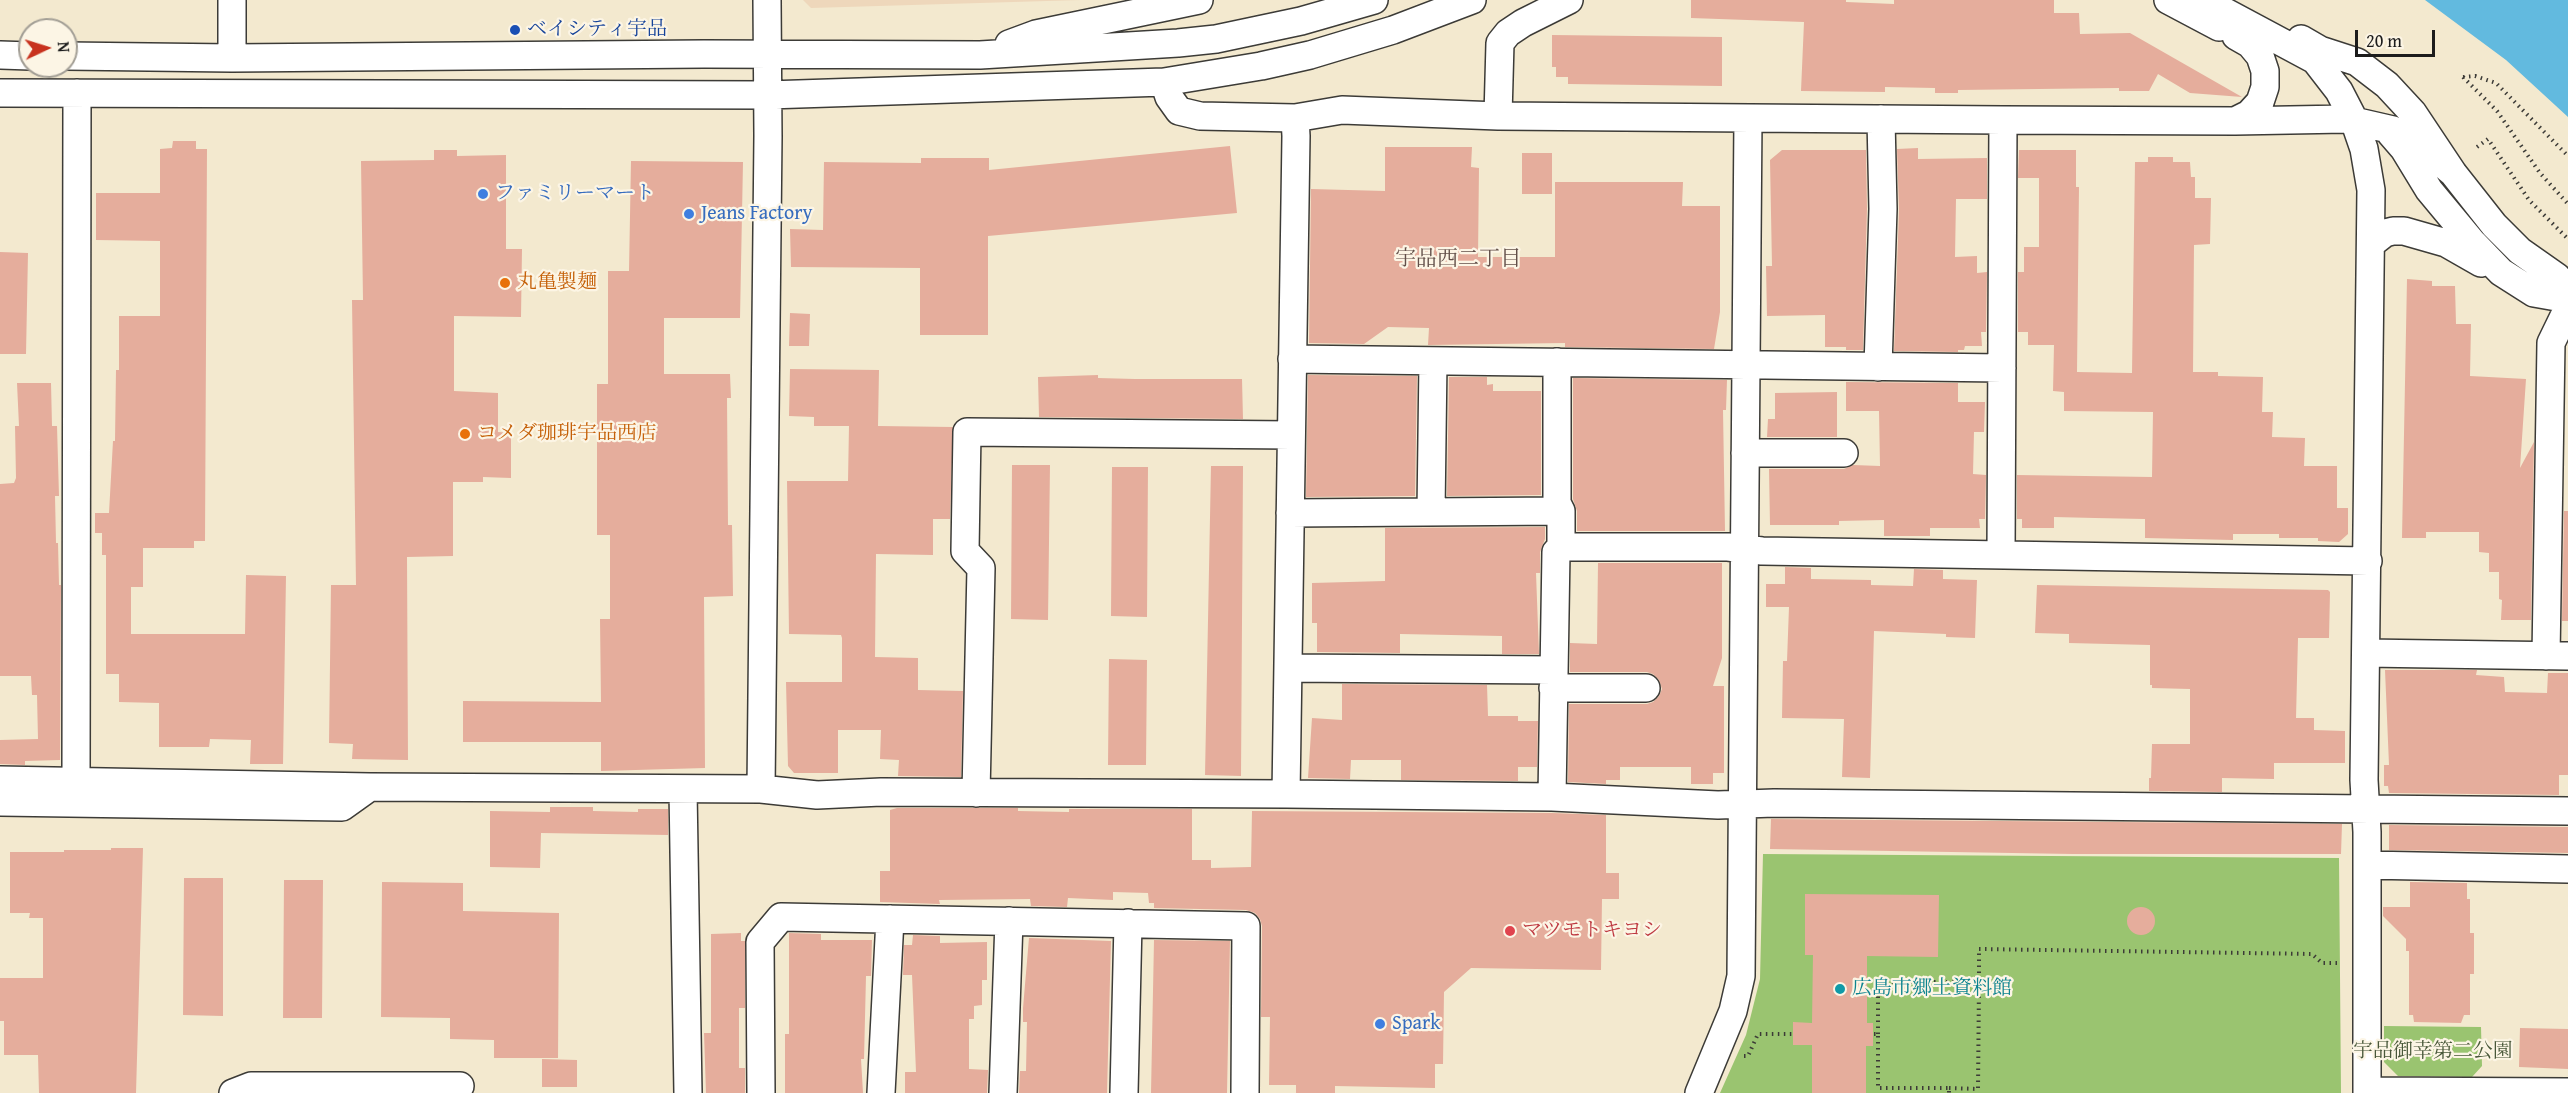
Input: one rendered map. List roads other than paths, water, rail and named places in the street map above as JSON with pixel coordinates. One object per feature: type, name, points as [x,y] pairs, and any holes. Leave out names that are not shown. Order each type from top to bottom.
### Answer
[{"type":"street","points":[[232,0],[232,58]]},
{"type":"street","points":[[761,789],[767,0]]},
{"type":"street","points":[[980,55],[1036,34],[1199,0]]},
{"type":"street","points":[[78,56],[232,58],[980,55],[1216,39],[1253,33],[1374,0]]},
{"type":"street","points":[[0,93],[768,95],[1164,82],[1261,66],[1359,41],[1472,0]]},
{"type":"street","points":[[1498,116],[1500,43],[1508,33],[1523,23],[1569,0]]},
{"type":"street","points":[[2168,0],[2306,76],[2339,91],[2366,110],[2385,128]]},
{"type":"street","points":[[2203,0],[2315,60],[2339,91],[2354,120],[2364,149],[2372,190]]},
{"type":"street","points":[[2232,0],[2320,50],[2357,62],[2387,85],[2413,113],[2453,172],[2494,225],[2520,252],[2557,277],[2568,291]]},
{"type":"street","points":[[2235,122],[2249,114],[2260,102],[2265,87],[2265,71],[2260,56],[2250,44],[2236,36]]},
{"type":"street","points":[[0,55],[18,56]]},
{"type":"street","points":[[1164,82],[1169,97],[1179,111],[1190,114],[1305,117],[1342,110],[1498,116],[2235,122],[2295,121],[2320,118],[2354,120],[2385,128],[2415,141],[2414,149],[2429,190],[2473,243],[2501,272],[2534,293]]},
{"type":"street","points":[[76,781],[77,93]]},
{"type":"street","points":[[1286,794],[1296,136],[1305,117]]},
{"type":"street","points":[[1699,1093],[1726,1030],[1739,985],[1743,805],[1748,118]]},
{"type":"street","points":[[1878,367],[1883,209],[1881,119]]},
{"type":"street","points":[[2001,555],[2003,120]]},
{"type":"street","points":[[2453,172],[2414,149],[2388,156],[2375,170],[2372,190],[2366,653],[2367,1092],[2568,1092]]},
{"type":"street","points":[[2371,243],[2393,231],[2432,238],[2460,250],[2503,280],[2534,293],[2568,299]]},
{"type":"street","points":[[2366,653],[2557,656],[2551,343],[2568,308]]},
{"type":"street","points":[[1292,359],[2002,368]]},
{"type":"street","points":[[1431,512],[1433,361]]},
{"type":"street","points":[[1552,797],[1556,552],[1561,547],[1561,511],[1557,503],[1557,362]]},
{"type":"street","points":[[976,793],[981,568],[965,551],[967,432],[1291,435]]},
{"type":"street","points":[[1745,453],[1844,453]]},
{"type":"street","points":[[1290,513],[1561,511]]},
{"type":"street","points":[[1561,547],[2368,561]]},
{"type":"street","points":[[1289,668],[1553,679],[1646,688]]},
{"type":"street","points":[[0,780],[369,787],[761,789],[817,795],[881,792],[1286,794],[1552,797],[1743,805],[2568,811]]},
{"type":"street","points":[[0,802],[342,807],[369,787]]},
{"type":"street","points":[[683,790],[688,1093]]},
{"type":"street","points":[[2367,866],[2568,869]]},
{"type":"street","points":[[761,1093],[760,942],[781,917],[1246,926],[1245,1093]]},
{"type":"street","points":[[881,1093],[890,919]]},
{"type":"street","points":[[1003,1093],[1009,921]]},
{"type":"street","points":[[1125,1093],[1128,923]]},
{"type":"street","points":[[233,1093],[251,1086],[460,1086]]},
{"type":"water","points":[[2425,0],[2568,0],[2568,117],[2506,60]]},
{"type":"place","name":"ベイシティ宇品","points":[[515,30]]},
{"type":"place","name":"ファミリーマート","points":[[483,194]]},
{"type":"place","name":"Jeans Factory","points":[[689,214]]},
{"type":"place","name":"丸亀製麺","points":[[505,283]]},
{"type":"place","name":"コメダ珈琲宇品西店","points":[[465,434]]},
{"type":"place","name":"マツモトキヨシ","points":[[1510,931]]},
{"type":"place","name":"広島市郷土資料館","points":[[1840,989]]},
{"type":"place","name":"Spark","points":[[1380,1024]]},
{"type":"district","name":"宇品西二丁目","points":[[1458,260]]},
{"type":"park label","name":"宇品御幸第二公園","points":[[2433,1052]]}]
